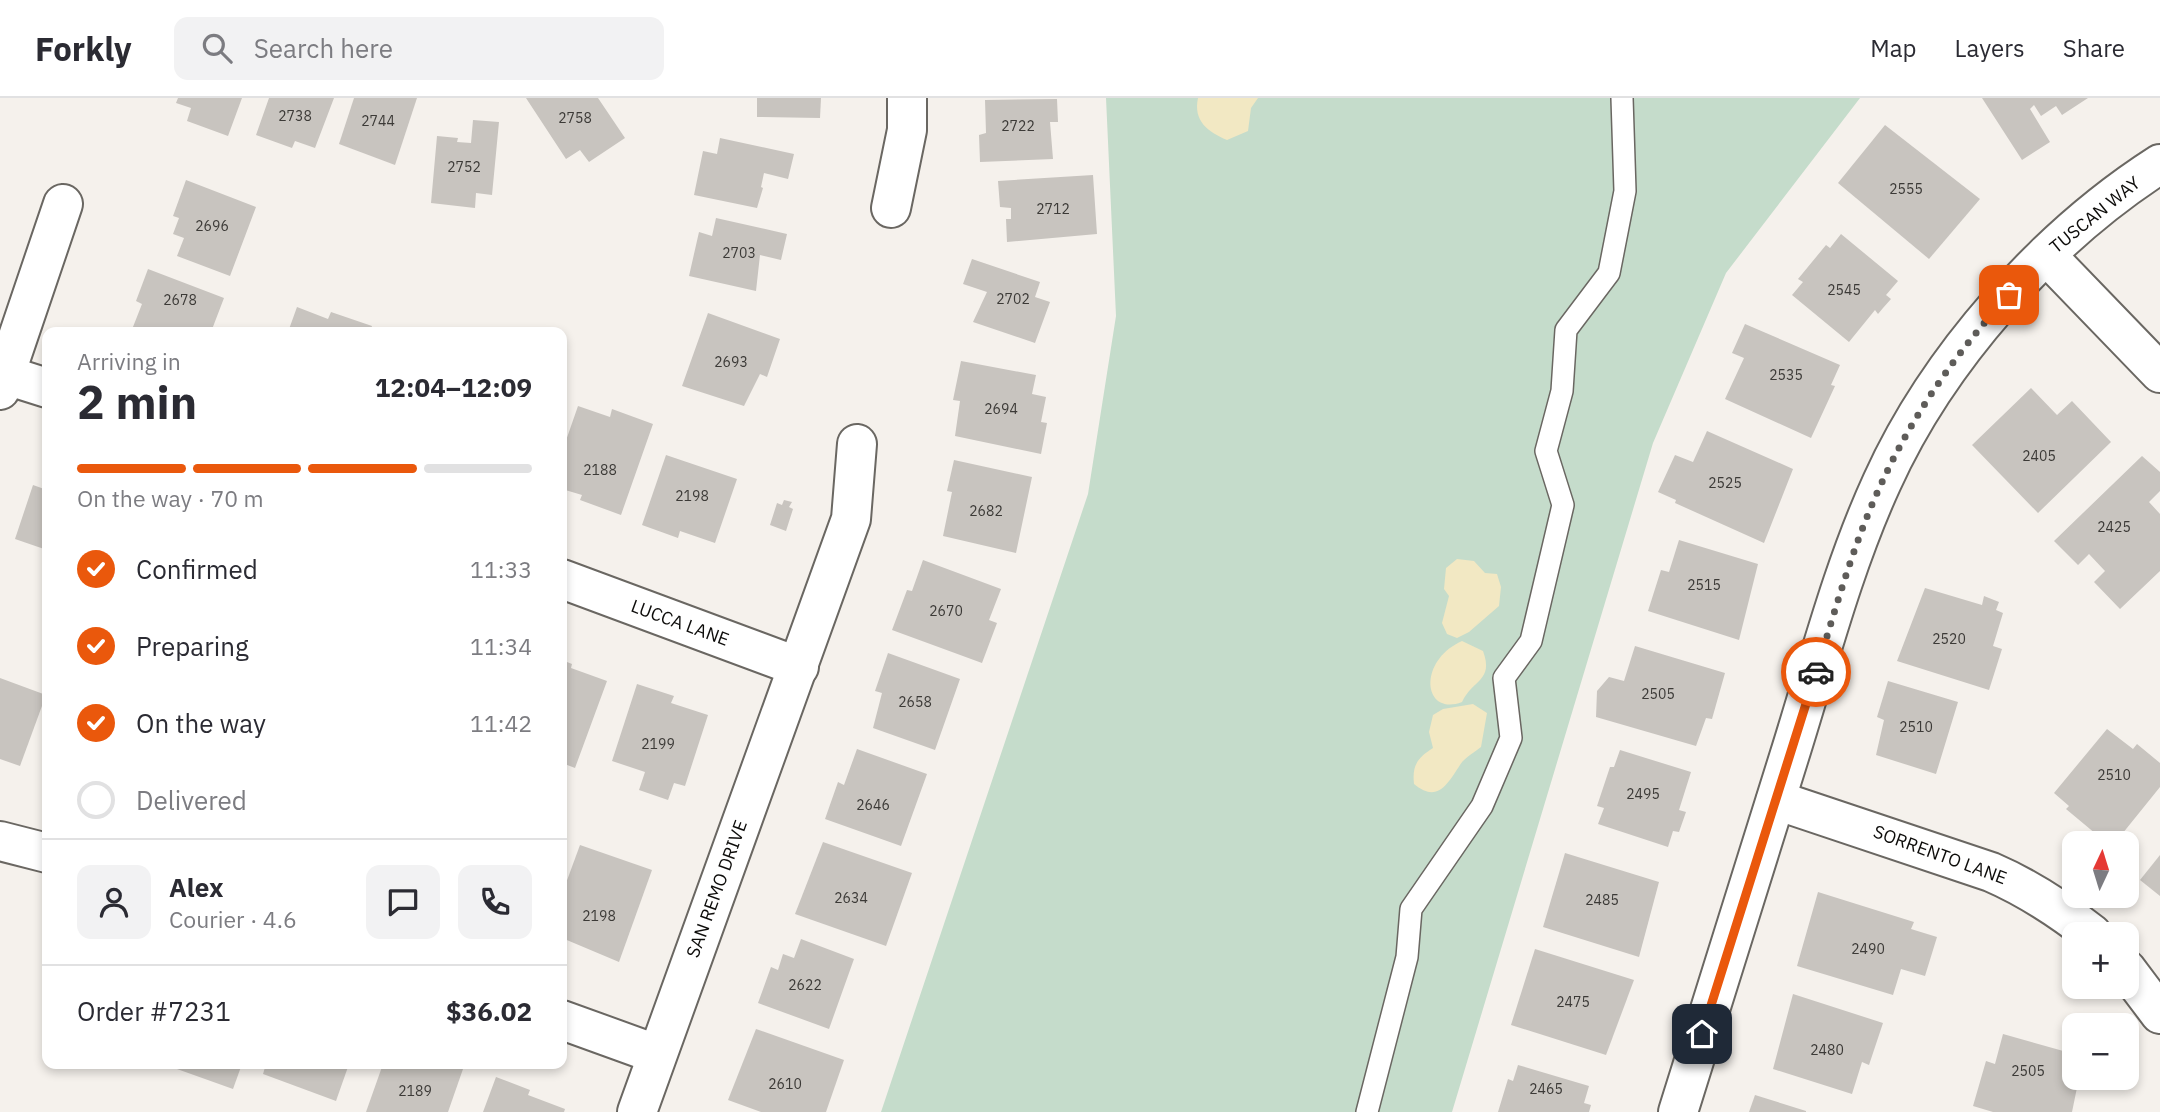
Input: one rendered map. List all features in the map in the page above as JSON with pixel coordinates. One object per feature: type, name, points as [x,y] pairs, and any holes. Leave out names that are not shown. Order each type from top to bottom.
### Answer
[{"type":"street","points":[[891,208],[907,130],[907,98]]},
{"type":"street","name":"TUSCAN WAY","points":[[1678,1112],[1844,583],[1882,482],[1941,381],[1990,315],[2046,255],[2084,220],[2160,164]]},
{"type":"street","points":[[42,387],[3,383],[63,204]]},
{"type":"street","points":[[2046,255],[2160,373]]},
{"type":"street","name":"SAN REMO DRIVE","points":[[637,1112],[851,519],[857,444]]},
{"type":"street","name":"LUCCA LANE","points":[[567,581],[799,667]]},
{"type":"street","name":"SORRENTO LANE","points":[[1776,800],[1991,872],[2023,886],[2076,922]]},
{"type":"street","points":[[0,841],[42,852]]},
{"type":"street","points":[[2139,986],[2160,1014]]},
{"type":"street","points":[[567,1022],[656,1054]]},
{"type":"lane","points":[[1367,1112],[1407,957],[1410,909],[1482,806],[1511,738],[1504,678],[1531,641],[1563,505],[1546,451],[1562,391],[1566,330],[1609,273],[1625,191],[1622,98]]},
{"type":"green space","points":[[1106,98],[1860,98],[1726,273],[1653,443],[1452,1112],[881,1112],[1088,494],[1116,316]]},
{"type":"sand","points":[[1198,98],[1258,98],[1251,108],[1248,131],[1227,140],[1204,125],[1198,113]]},
{"type":"sand","points":[[1457,559],[1474,561],[1485,573],[1497,574],[1501,587],[1499,606],[1469,632],[1457,638],[1447,634],[1442,623],[1449,596],[1444,589],[1446,568]]},
{"type":"sand","points":[[1462,641],[1483,651],[1486,668],[1481,679],[1462,702],[1449,705],[1439,702],[1433,695],[1430,685],[1432,673],[1447,650]]},
{"type":"sand","points":[[1473,704],[1487,713],[1481,747],[1464,760],[1442,789],[1436,792],[1422,790],[1414,784],[1414,772],[1419,759],[1433,748],[1429,732],[1433,715],[1443,709]]},
{"type":"building","points":[[178,98],[242,98],[228,136],[187,121],[191,108],[176,103]]},
{"type":"building","points":[[269,98],[334,98],[315,148],[295,141],[292,148],[256,135]]},
{"type":"building","points":[[354,98],[417,98],[395,165],[339,144]]},
{"type":"building","points":[[526,98],[598,98],[625,138],[589,162],[580,150],[566,159]]},
{"type":"building","points":[[757,98],[821,98],[820,118],[757,117]]},
{"type":"building","points":[[1982,98],[2088,98],[2062,115],[2056,106],[2041,116],[2034,105],[2030,109],[2050,142],[2022,160]]},
{"type":"building","points":[[1057,99],[1058,122],[1050,122],[1053,159],[980,162],[979,135],[986,133],[985,100]]},
{"type":"building","points":[[473,120],[499,122],[492,195],[476,193],[475,208],[431,203],[437,136],[458,138],[457,142],[471,143]]},
{"type":"building","points":[[1885,125],[1980,199],[1929,259],[1838,183]]},
{"type":"building","points":[[720,138],[794,154],[788,179],[764,173],[757,208],[694,195],[703,151],[717,154]]},
{"type":"building","points":[[1093,175],[1097,234],[1007,242],[1006,219],[1011,219],[1011,208],[1000,207],[998,181]]},
{"type":"building","points":[[186,180],[256,207],[230,276],[177,256],[184,238],[173,234],[179,218],[173,216]]},
{"type":"building","points":[[716,218],[787,234],[781,260],[760,255],[756,291],[689,276],[699,232],[712,236]]},
{"type":"building","points":[[1841,234],[1898,281],[1886,295],[1891,299],[1878,314],[1875,310],[1849,342],[1792,295],[1803,282],[1798,279],[1826,245],[1830,248]]},
{"type":"building","points":[[972,259],[1040,282],[1035,297],[1050,302],[1035,343],[973,322],[987,292],[963,284]]},
{"type":"building","points":[[148,269],[224,298],[213,327],[133,327],[142,304],[136,301]]},
{"type":"building","points":[[297,307],[328,319],[331,312],[372,326],[372,327],[290,327]]},
{"type":"building","points":[[708,313],[780,339],[767,377],[760,374],[744,406],[682,386]]},
{"type":"building","points":[[1745,324],[1840,365],[1831,385],[1835,386],[1811,438],[1725,399],[1744,358],[1732,353]]},
{"type":"building","points":[[961,361],[1036,375],[1032,394],[1046,397],[1041,422],[1047,423],[1041,454],[955,436],[960,401],[953,400]]},
{"type":"building","points":[[2031,388],[2057,415],[2072,401],[2111,442],[2038,513],[1972,445]]},
{"type":"building","points":[[578,406],[610,417],[612,409],[653,424],[621,515],[580,500],[582,495],[567,490],[567,438]]},
{"type":"building","points":[[1707,431],[1793,469],[1764,543],[1675,503],[1676,500],[1658,492],[1675,455],[1693,462]]},
{"type":"building","points":[[666,455],[737,479],[715,543],[680,531],[678,538],[642,525]]},
{"type":"building","points":[[2142,456],[2160,472],[2160,491],[2149,502],[2160,514],[2160,571],[2120,609],[2094,582],[2105,571],[2089,554],[2078,565],[2054,541]]},
{"type":"building","points":[[954,460],[1032,477],[1016,553],[943,536],[952,492],[947,491]]},
{"type":"building","points":[[33,485],[42,488],[42,548],[15,539]]},
{"type":"building","points":[[784,500],[792,502],[789,507],[793,509],[786,531],[770,525],[777,503],[782,505]]},
{"type":"building","points":[[1679,540],[1758,564],[1739,640],[1648,611],[1661,570],[1669,572]]},
{"type":"building","points":[[923,560],[1001,589],[989,620],[997,623],[982,663],[892,630],[907,590],[912,591]]},
{"type":"building","points":[[1925,588],[1982,605],[1984,596],[1999,602],[1996,610],[2003,613],[1993,646],[2002,649],[1989,690],[1897,661]]},
{"type":"building","points":[[1635,646],[1725,673],[1712,719],[1706,718],[1696,746],[1596,717],[1597,691],[1609,677],[1624,681]]},
{"type":"building","points":[[888,653],[960,679],[935,750],[873,728],[882,693],[875,691]]},
{"type":"building","points":[[567,662],[572,664],[571,668],[607,681],[575,768],[567,765]]},
{"type":"building","points":[[0,678],[42,694],[42,706],[20,766],[0,759]]},
{"type":"building","points":[[1888,681],[1958,702],[1936,774],[1876,755],[1884,720],[1877,717]]},
{"type":"building","points":[[637,684],[674,696],[671,703],[708,715],[685,786],[674,783],[668,800],[639,790],[645,772],[612,761]]},
{"type":"building","points":[[2107,729],[2133,749],[2137,744],[2160,763],[2160,787],[2124,831],[2092,831],[2066,809],[2069,806],[2054,793]]},
{"type":"building","points":[[857,749],[927,774],[901,846],[825,819],[838,782],[844,785]]},
{"type":"building","points":[[1620,750],[1691,772],[1679,810],[1686,812],[1679,832],[1673,831],[1668,847],[1598,824],[1604,808],[1597,806],[1610,767],[1614,767]]},
{"type":"building","points":[[823,842],[912,873],[886,946],[795,914]]},
{"type":"building","points":[[580,845],[652,870],[619,962],[567,940],[567,880]]},
{"type":"building","points":[[1565,853],[1659,882],[1639,957],[1543,927]]},
{"type":"building","points":[[2160,855],[2160,896],[2140,880]]},
{"type":"building","points":[[1818,892],[1914,922],[1911,929],[1937,937],[1925,976],[1901,969],[1893,995],[1797,966]]},
{"type":"building","points":[[801,939],[854,959],[829,1029],[758,1003],[771,967],[778,970],[783,954],[794,958]]},
{"type":"building","points":[[1535,949],[1634,980],[1606,1055],[1511,1025]]},
{"type":"building","points":[[1793,994],[1883,1023],[1869,1065],[1862,1062],[1852,1094],[1773,1069]]},
{"type":"building","points":[[756,1029],[844,1060],[826,1112],[761,1112],[728,1100]]},
{"type":"building","points":[[2003,1034],[2062,1051],[2062,1090],[2077,1090],[2072,1112],[1993,1112],[1973,1106],[1986,1061],[1995,1064]]},
{"type":"building","points":[[1518,1065],[1589,1086],[1584,1103],[1591,1105],[1589,1112],[1498,1112],[1508,1079],[1513,1081]]},
{"type":"building","points":[[177,1069],[240,1069],[233,1089]]},
{"type":"building","points":[[264,1069],[347,1069],[336,1101],[263,1074]]},
{"type":"building","points":[[381,1069],[463,1069],[448,1112],[366,1112]]},
{"type":"building","points":[[496,1077],[530,1090],[528,1095],[565,1109],[564,1112],[483,1112]]},
{"type":"building","points":[[1755,1095],[1806,1111],[1806,1112],[1749,1112]]},
{"type":"way so far","points":[[1816,672],[1850,564],[1890,465],[1941,381],[1990,315],[2009,295]]},
{"type":"route","points":[[1702,1034],[1816,672]]}]
